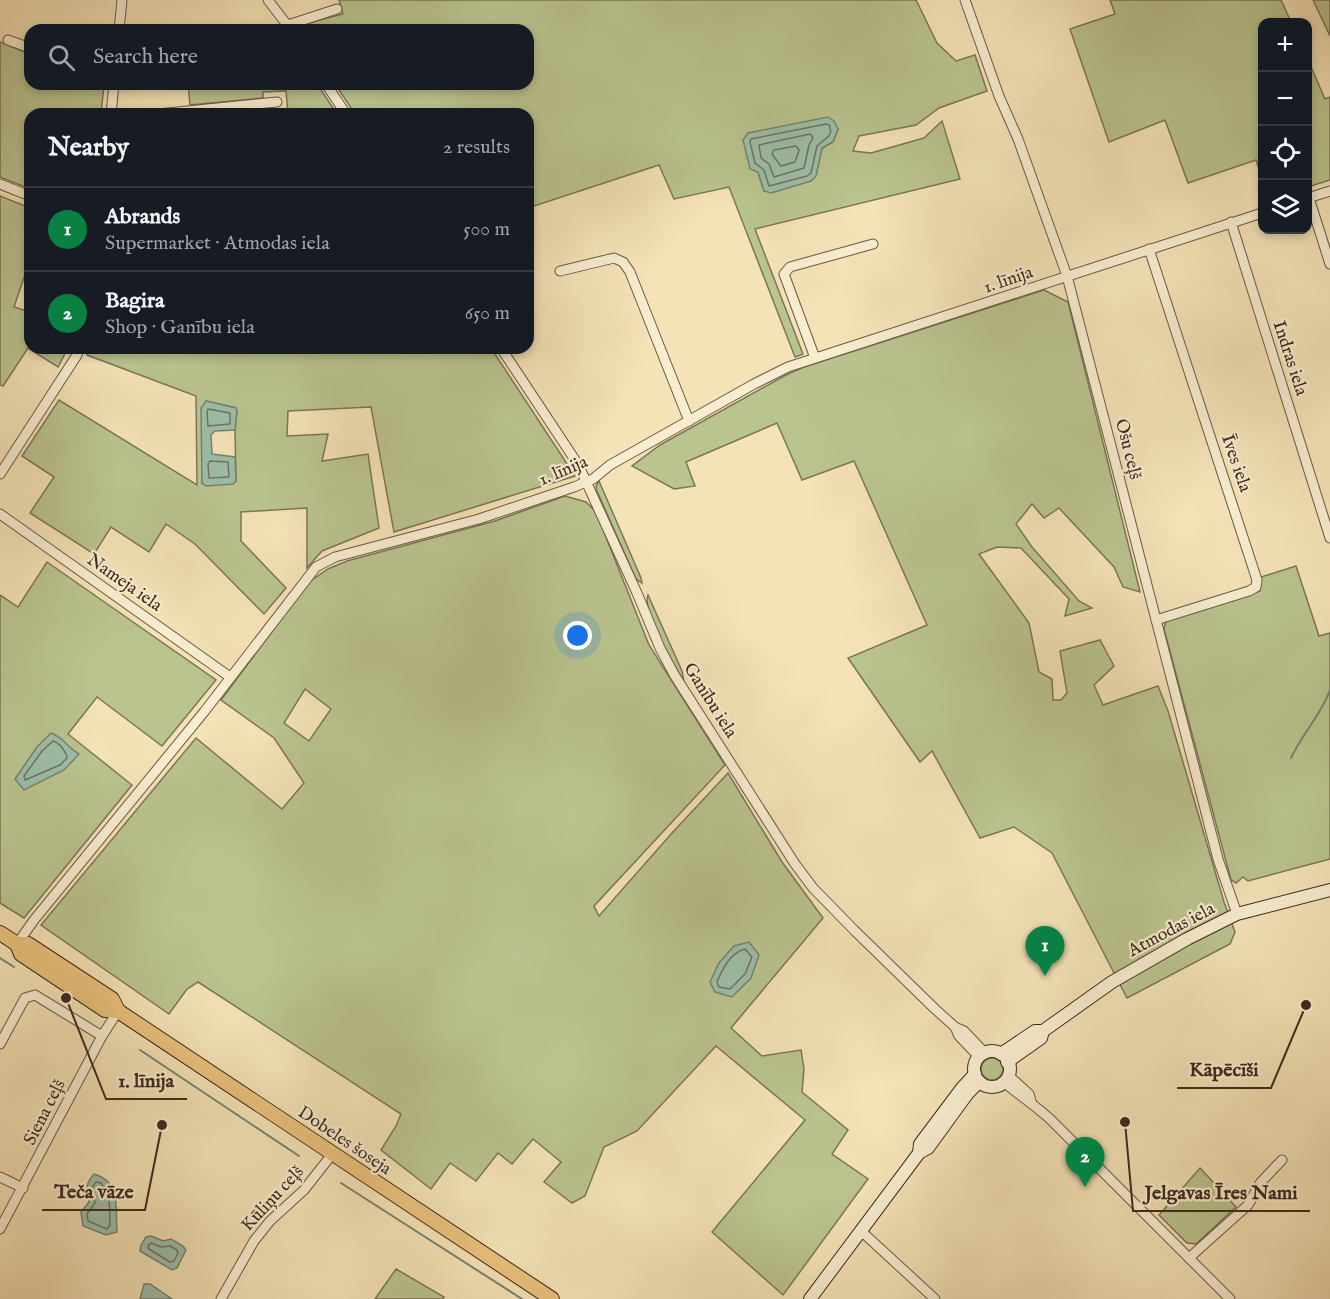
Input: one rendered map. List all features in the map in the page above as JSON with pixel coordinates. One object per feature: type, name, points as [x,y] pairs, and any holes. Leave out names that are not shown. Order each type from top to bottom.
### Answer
[{"type":"main road","name":"Atmodas iela","points":[[1004,1058],[1035,1031],[1043,1031],[1112,982],[1187,939],[1237,914],[1330,890]]},
{"type":"main road","name":"Dobeles šoseja","points":[[0,933],[17,944],[28,944],[103,993],[112,999],[118,1011],[552,1299]]},
{"type":"main road","points":[[993,1052],[1004,1058],[1006,1078],[989,1087],[977,1078],[974,1065],[982,1055],[993,1052]]},
{"type":"main road","points":[[810,1299],[919,1153],[920,1144],[962,1088],[977,1078]]},
{"type":"street","points":[[120,24],[122,0]]},
{"type":"street","points":[[268,0],[287,24]]},
{"type":"street","name":"Ošu ceļš","points":[[965,0],[1067,276],[1218,860],[1237,914]]},
{"type":"street","points":[[294,24],[299,20],[337,9]]},
{"type":"street","points":[[8,40],[24,46]]},
{"type":"street","points":[[112,108],[113,90]]},
{"type":"street","points":[[330,90],[342,108]]},
{"type":"street","points":[[218,108],[277,102]]},
{"type":"street","points":[[0,184],[24,194]]},
{"type":"street","points":[[1312,197],[1330,191]]},
{"type":"street","points":[[1312,210],[1330,264]]},
{"type":"street","name":"1. līnija","points":[[17,944],[33,920],[316,567],[335,557],[479,519],[574,487],[754,384],[788,367],[1258,214]]},
{"type":"street","name":"Indras iela","points":[[1231,222],[1330,537]]},
{"type":"street","points":[[815,358],[784,274],[790,267],[873,244]]},
{"type":"street","name":"Īves iela","points":[[1149,249],[1257,580],[1256,587],[1249,591],[1156,620]]},
{"type":"street","points":[[560,271],[614,258],[623,262],[630,272],[689,421]]},
{"type":"street","points":[[0,474],[77,354]]},
{"type":"street","name":"Ganību iela","points":[[505,354],[587,481],[660,648],[675,676],[795,864],[813,888],[854,930],[955,1027],[964,1031],[982,1055]]},
{"type":"street","name":"Nameja iela","points":[[0,514],[230,677]]},
{"type":"street","points":[[0,1044],[25,998],[35,995],[102,1036]]},
{"type":"street","name":"Siena ceļš","points":[[0,1229],[102,1036],[118,1011]]},
{"type":"street","points":[[1006,1078],[1230,1299]]},
{"type":"street","name":"Kūliņu ceļš","points":[[221,1299],[254,1241],[270,1221],[304,1190],[333,1153]]},
{"type":"street","points":[[1189,1258],[1248,1205],[1261,1182],[1282,1160]]},
{"type":"street","points":[[0,1176],[23,1188]]},
{"type":"street","points":[[860,1230],[935,1299]]},
{"type":"shaded area","points":[[339,0],[916,0],[937,43],[956,61],[975,55],[987,91],[939,108],[916,125],[859,136],[853,151],[871,153],[924,138],[942,121],[960,179],[755,229],[803,354],[795,357],[729,187],[674,199],[659,165],[534,206],[534,108],[351,108],[339,90],[534,90],[534,24],[305,24],[343,14]],"holes":[[[838,129],[833,142],[822,148],[816,175],[764,191],[758,172]]]},
{"type":"shaded area","points":[[1110,0],[1281,0],[1289,18],[1258,18],[1258,166],[1256,160],[1188,183],[1165,120],[1109,142],[1070,29],[1115,14]]},
{"type":"shaded area","points":[[1313,0],[1330,0],[1330,36]]},
{"type":"shaded area","points":[[0,42],[24,52],[24,90],[103,90],[102,108],[24,108],[24,187],[0,177]]},
{"type":"shaded area","points":[[1312,69],[1325,99],[1330,97],[1330,180],[1312,186]]},
{"type":"shaded area","points":[[189,90],[321,90],[333,108],[287,108],[286,91],[263,92],[263,98],[190,105]]},
{"type":"shaded area","points":[[0,196],[24,206],[24,278],[14,307],[24,310],[24,354],[3,386],[0,385]]},
{"type":"shaded area","points":[[1044,290],[1068,302],[1140,592],[1123,587],[1114,567],[1059,508],[1044,518],[1032,504],[1016,524],[1032,547],[1079,601],[1092,608],[1065,616],[1069,599],[1021,548],[997,547],[979,554],[1029,623],[1039,672],[1052,679],[1053,700],[1061,700],[1067,693],[1060,651],[1100,640],[1114,666],[1094,685],[1103,705],[1158,686],[1168,711],[1224,902],[1235,932],[1230,944],[1127,998],[1052,853],[1014,827],[980,838],[932,751],[920,762],[848,658],[927,625],[854,461],[802,480],[777,423],[686,462],[695,486],[674,489],[632,466],[660,445],[804,367]]},
{"type":"shaded area","points":[[37,354],[65,354],[58,367]]},
{"type":"shaded area","points":[[495,354],[575,476],[394,532],[371,407],[288,411],[287,436],[328,434],[322,461],[368,454],[379,528],[322,551],[307,568],[307,508],[241,512],[241,541],[286,588],[264,614],[195,544],[166,524],[149,552],[111,527],[94,554],[30,513],[54,477],[22,456],[59,400],[197,485],[196,396],[87,355]],"holes":[[[206,401],[236,408],[236,481],[202,483]]]},
{"type":"shaded area","points":[[599,481],[642,583],[636,579],[597,491],[596,486]]},
{"type":"shaded area","points":[[565,496],[586,502],[596,512],[649,645],[725,765],[594,906],[599,916],[728,773],[782,862],[823,918],[731,1028],[762,1056],[801,1050],[804,1069],[802,1092],[848,1130],[832,1154],[868,1179],[783,1295],[712,1232],[805,1120],[716,1046],[637,1131],[604,1147],[585,1196],[572,1203],[544,1182],[561,1162],[533,1139],[512,1164],[498,1153],[476,1181],[450,1163],[431,1189],[381,1150],[401,1114],[198,982],[187,989],[169,1014],[41,925],[196,738],[282,809],[304,783],[274,738],[221,700],[309,582],[328,569],[347,561],[495,521]],"holes":[[[305,689],[331,709],[309,741],[284,723]]]},
{"type":"shaded area","points":[[47,562],[216,680],[162,746],[97,697],[68,734],[132,785],[24,918],[0,903],[0,595],[18,607]]},
{"type":"shaded area","points":[[1296,566],[1319,636],[1330,633],[1330,859],[1248,881],[1243,877],[1236,883],[1231,880],[1164,629],[1166,620],[1260,591],[1261,577]]},
{"type":"shaded area","points":[[648,595],[682,671],[684,682],[654,626],[647,603]]},
{"type":"shaded area","points":[[992,1058],[1000,1061],[1003,1069],[1000,1077],[992,1080],[984,1077],[981,1069],[984,1061]]},
{"type":"shaded area","points":[[1200,1168],[1236,1207],[1196,1244],[1187,1243],[1159,1215]]},
{"type":"shaded area","points":[[396,1269],[444,1297],[443,1299],[375,1299]]},
{"type":"water","points":[[828,117],[834,121],[838,129],[833,142],[822,148],[816,176],[811,181],[771,193],[764,191],[758,172],[750,169],[743,140],[748,133]]},
{"type":"water","points":[[206,401],[236,408],[237,411],[235,430],[215,431],[211,435],[212,454],[235,457],[236,481],[233,484],[206,486],[202,483],[201,408]]},
{"type":"water","points":[[51,733],[79,754],[64,770],[24,790],[15,779],[37,747]]},
{"type":"water","points":[[749,942],[759,955],[751,978],[732,997],[715,992],[710,982],[719,963],[734,946]]},
{"type":"water","points":[[94,1174],[109,1183],[113,1190],[117,1232],[106,1235],[83,1226],[81,1212],[89,1202],[87,1187]]},
{"type":"water","points":[[151,1236],[163,1241],[171,1239],[183,1246],[186,1250],[177,1268],[172,1270],[140,1251],[146,1237]]},
{"type":"water","points":[[144,1284],[150,1284],[172,1299],[140,1299]]},
{"type":"waterway","points":[[1291,758],[1322,708],[1330,690]]},
{"type":"waterway","points":[[0,958],[14,967]]},
{"type":"waterway","points":[[140,1050],[299,1156]]},
{"type":"waterway","points":[[341,1183],[522,1299]]},
{"type":"place","name":"Abrands","points":[[1045,976]]},
{"type":"place","name":"1. līnija","points":[[66,998]]},
{"type":"place","name":"Kāpēcīši","points":[[1306,1005]]},
{"type":"place","name":"Jelgavas Īres Nami","points":[[1125,1122]]},
{"type":"place","name":"Teča vāze","points":[[162,1125]]},
{"type":"place","name":"Bagira","points":[[1085,1187]]}]
